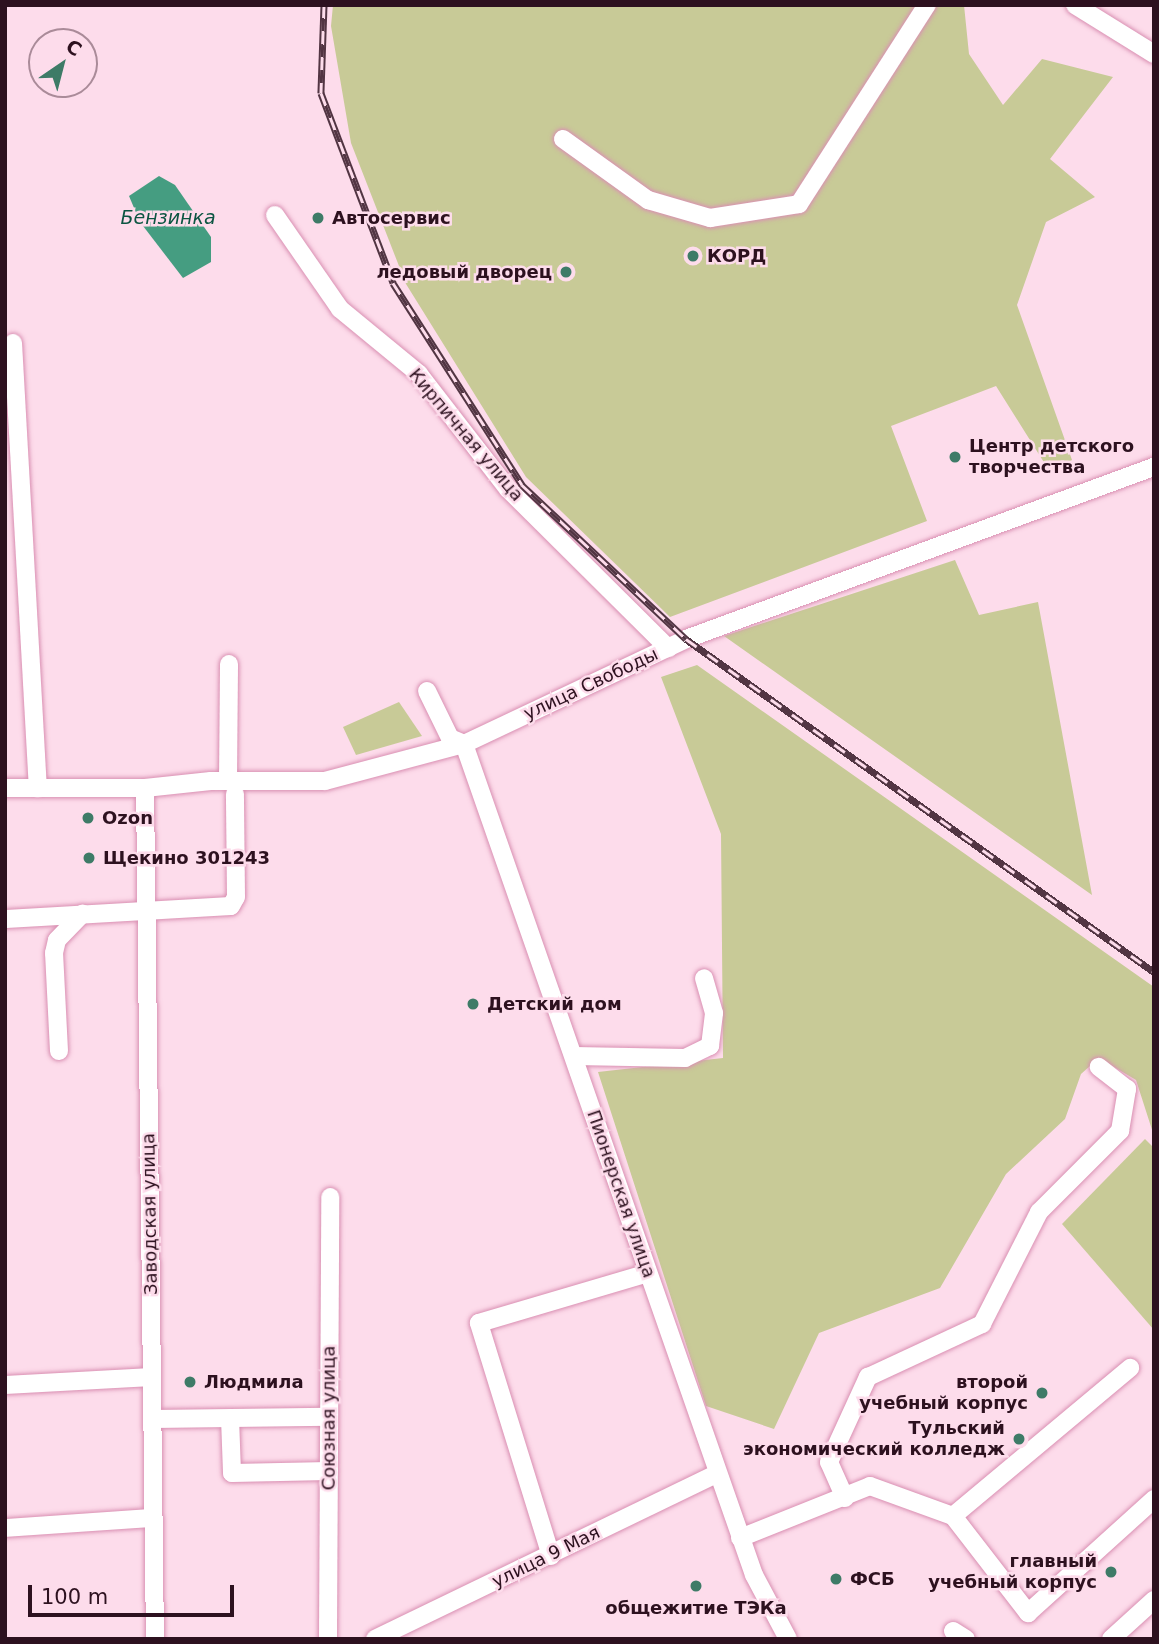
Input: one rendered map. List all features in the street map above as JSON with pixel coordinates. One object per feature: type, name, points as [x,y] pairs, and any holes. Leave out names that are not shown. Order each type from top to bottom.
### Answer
[{"type":"street","points":[[563,139],[648,200],[710,218],[799,204],[927,5]]},
{"type":"street","points":[[1075,5],[1154,54]]},
{"type":"street","name":"Кирпичная улица","points":[[275,215],[340,309],[419,374],[508,489],[668,648]]},
{"type":"street","points":[[13,343],[38,788]]},
{"type":"street","name":"улица Свободы","points":[[5,788],[231,787],[325,780],[464,744],[668,648],[1154,467]]},
{"type":"street","points":[[6,919],[235,903],[229,664]]},
{"type":"street","points":[[427,691],[450,738],[464,744]]},
{"type":"street","name":"Пионерская улица","points":[[464,744],[740,1538],[754,1575],[788,1639]]},
{"type":"street","name":"Заводская улица","points":[[145,788],[155,1639]]},
{"type":"street","points":[[60,1051],[54,953],[57,940],[83,913]]},
{"type":"street","points":[[574,1056],[685,1058],[710,1046],[714,1013],[704,978]]},
{"type":"street","points":[[845,1498],[830,1462],[868,1377],[982,1324],[1040,1212],[1120,1131],[1128,1089],[1099,1067]]},
{"type":"street","name":"Союзная улица","points":[[328,1639],[330,1198]]},
{"type":"street","points":[[551,1556],[480,1322],[648,1273]]},
{"type":"street","points":[[953,1516],[1130,1368]]},
{"type":"street","points":[[5,1385],[152,1377]]},
{"type":"street","points":[[153,1419],[329,1417]]},
{"type":"street","points":[[230,1418],[232,1473],[329,1471]]},
{"type":"street","name":"улица 9 Мая","points":[[375,1639],[717,1474]]},
{"type":"street","points":[[740,1538],[870,1486],[953,1516],[1028,1613],[1154,1499]]},
{"type":"street","points":[[5,1528],[153,1518]]},
{"type":"street","points":[[1111,1639],[1154,1600]]},
{"type":"shaded area","name":"КОРД","points":[[333,5],[964,5],[969,54],[1003,105],[1042,59],[1113,77],[1050,159],[1095,197],[1046,222],[1017,305],[1072,460],[1050,472],[996,386],[891,426],[927,521],[670,617],[526,477],[406,284],[351,143],[331,26]]},
{"type":"shaded area","points":[[955,560],[979,615],[1038,602],[1092,895],[724,636]]},
{"type":"shaded area","points":[[697,665],[1154,987],[1154,1136],[1136,1080],[1099,1058],[1081,1074],[1065,1119],[1006,1174],[940,1288],[819,1333],[774,1429],[706,1406],[598,1072],[723,1058],[721,834],[661,677]]},
{"type":"shaded area","points":[[399,702],[422,736],[356,755],[343,727]]},
{"type":"shaded area","points":[[1145,1139],[1154,1148],[1154,1330],[1062,1224]]},
{"type":"water","name":"Бензинка","points":[[159,176],[175,185],[211,237],[211,262],[183,278],[140,222],[129,196]]},
{"type":"railway","points":[[324,5],[321,93],[393,283],[522,485],[686,639],[1154,972]]},
{"type":"place","name":"Автосервис","points":[[318,218]]},
{"type":"place","name":"КОРД","points":[[693,256]]},
{"type":"place","name":"ледовый дворец","points":[[566,272]]},
{"type":"place","name":"Центр детского творчества","points":[[955,457]]},
{"type":"place","name":"Ozon","points":[[88,818]]},
{"type":"place","name":"Щекино 301243","points":[[89,858]]},
{"type":"place","name":"Детский дом","points":[[473,1004]]},
{"type":"place","name":"Людмила","points":[[190,1382]]},
{"type":"place","name":"второй учебный корпус","points":[[1042,1393]]},
{"type":"place","name":"Тульский экономический колледж","points":[[1019,1439]]},
{"type":"place","name":"главный учебный корпус","points":[[1111,1572]]},
{"type":"place","name":"ФСБ","points":[[836,1579]]},
{"type":"place","name":"общежитие ТЭКа","points":[[696,1586]]}]
